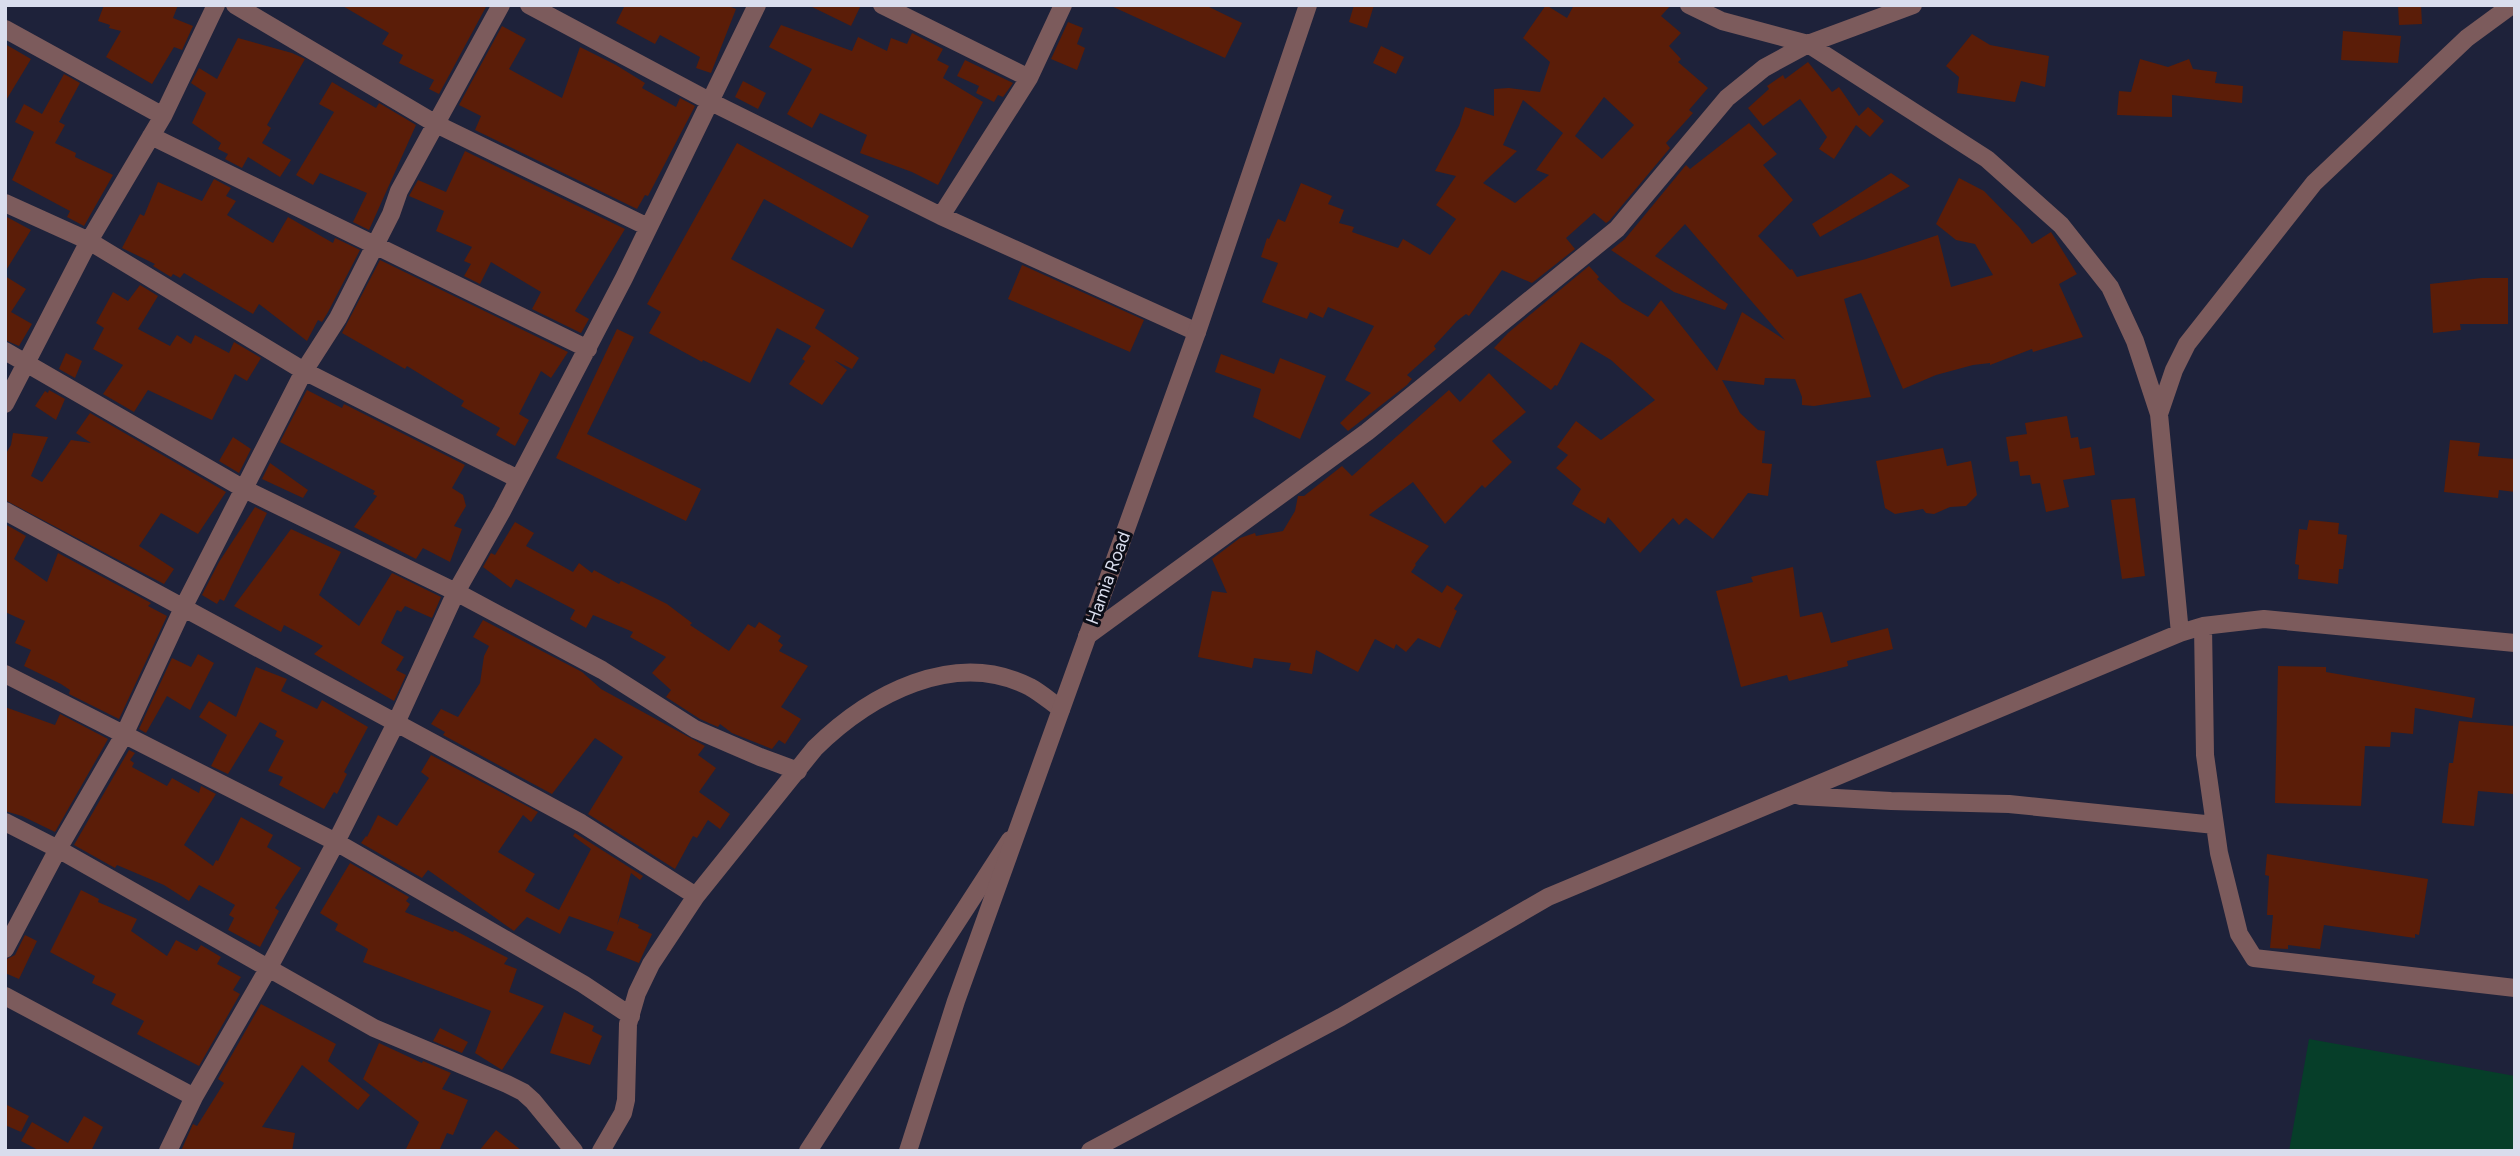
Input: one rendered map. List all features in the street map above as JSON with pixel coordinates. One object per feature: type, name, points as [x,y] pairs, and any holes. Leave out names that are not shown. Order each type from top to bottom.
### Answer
[{"type":"street","points":[[5,404],[89,241],[163,116],[215,5]]},
{"type":"street","points":[[235,5],[436,124],[648,227]]},
{"type":"street","points":[[5,949],[58,849],[124,735],[183,608],[304,371],[338,318],[391,214],[399,191],[501,5]]},
{"type":"street","points":[[529,5],[711,102],[941,216],[1197,332]]},
{"type":"street","points":[[168,1151],[194,1097],[268,969],[336,842],[396,723],[456,592],[588,349],[757,5]]},
{"type":"street","points":[[882,5],[1029,78]]},
{"type":"street","points":[[941,216],[1029,78],[1063,5]]},
{"type":"street","name":"Hamia Road","points":[[908,1151],[956,1001],[1197,332],[1308,5]]},
{"type":"street","points":[[1689,5],[1722,22],[1808,44],[1987,159],[2060,225],[2110,287],[2135,341],[2159,414],[2180,633]]},
{"type":"street","points":[[1087,636],[1367,432],[1617,229],[1727,99],[1763,68],[1808,44],[1913,5]]},
{"type":"street","points":[[2159,414],[2174,370],[2187,344],[2314,183],[2467,38],[2512,5]]},
{"type":"street","points":[[5,29],[163,116]]},
{"type":"street","points":[[151,136],[588,349]]},
{"type":"street","points":[[5,204],[89,241],[304,371],[517,479]]},
{"type":"street","points":[[5,351],[244,489],[456,592],[602,670],[695,729],[798,771]]},
{"type":"street","points":[[5,511],[605,837],[696,896]]},
{"type":"street","points":[[1090,1151],[1341,1017],[1548,897],[1796,796],[2180,633],[2203,626],[2264,619],[2515,643]]},
{"type":"street","points":[[2203,626],[2205,755],[2219,853],[2239,934],[2254,958],[2515,988]]},
{"type":"street","points":[[601,1151],[623,1113],[631,1016],[637,993],[651,964],[696,896],[815,748],[837,726],[866,705],[907,684],[963,672],[1008,679],[1030,688],[1061,709]]},
{"type":"street","points":[[5,674],[336,842],[583,984],[631,1016]]},
{"type":"street","points":[[1796,796],[2009,804],[2215,825]]},
{"type":"street","points":[[5,822],[58,849],[383,1033],[515,1088],[533,1101],[574,1151]]},
{"type":"street","points":[[808,1151],[1018,828]]},
{"type":"street","points":[[5,996],[194,1097]]},
{"type":"green space","points":[[2309,1039],[2515,1076],[2515,1151],[2289,1151]]},
{"type":"building","points":[[104,5],[178,5],[173,18],[193,26],[182,50],[174,47],[152,84],[106,57],[121,31],[98,21]]},
{"type":"building","points":[[341,5],[487,5],[439,94],[429,89],[434,80],[399,63],[403,55],[382,44],[389,33]]},
{"type":"building","points":[[625,5],[726,5],[736,9],[711,73],[696,68],[700,57],[660,35],[655,44],[616,23]]},
{"type":"building","points":[[808,5],[861,5],[851,26]]},
{"type":"building","points":[[1109,5],[1205,5],[1242,23],[1225,58]]},
{"type":"building","points":[[1354,5],[1374,5],[1367,28],[1349,22]]},
{"type":"building","points":[[1546,5],[1567,18],[1574,5],[1671,5],[1661,16],[1681,33],[1669,46],[1681,59],[1678,62],[1708,88],[1689,110],[1693,113],[1666,143],[1670,148],[1609,221],[1606,223],[1594,213],[1566,238],[1575,249],[1532,283],[1502,270],[1469,316],[1466,314],[1457,321],[1434,346],[1436,349],[1407,375],[1412,379],[1407,385],[1348,431],[1340,423],[1371,393],[1345,380],[1374,326],[1328,307],[1323,318],[1310,312],[1307,319],[1262,302],[1278,263],[1261,257],[1267,238],[1269,239],[1278,219],[1285,222],[1301,183],[1332,196],[1328,204],[1344,210],[1339,223],[1354,227],[1352,232],[1398,248],[1403,239],[1430,255],[1456,219],[1436,205],[1456,176],[1435,171],[1459,126],[1465,107],[1494,116],[1494,89],[1540,92],[1550,62],[1523,38]],"holes":[[[1604,97],[1634,125],[1602,159],[1575,136]],[[1523,100],[1563,133],[1536,170],[1549,175],[1515,203],[1483,183],[1517,151],[1503,145]]]},
{"type":"building","points":[[2398,5],[2421,5],[2422,24],[2399,25]]},
{"type":"building","points":[[1068,22],[1083,28],[1077,44],[1085,48],[1077,70],[1051,59]]},
{"type":"building","points":[[781,25],[852,51],[858,37],[887,51],[891,38],[907,44],[912,33],[943,49],[937,60],[949,66],[943,78],[983,102],[938,185],[912,172],[860,153],[867,135],[820,113],[812,128],[787,114],[812,69],[769,47]]},
{"type":"building","points":[[502,26],[526,39],[509,69],[562,98],[580,47],[645,83],[642,88],[676,107],[680,98],[695,106],[648,196],[645,195],[637,209],[475,130],[481,116],[459,105]]},
{"type":"building","points":[[2343,31],[2401,36],[2398,63],[2341,60]]},
{"type":"building","points":[[1972,34],[1990,45],[2049,56],[2045,87],[2021,81],[2015,102],[1957,93],[1959,77],[1946,66]]},
{"type":"building","points":[[238,38],[305,59],[267,125],[271,128],[262,143],[291,160],[280,177],[248,157],[242,168],[225,159],[228,154],[218,149],[221,143],[192,123],[206,93],[191,83],[199,68],[217,79]]},
{"type":"building","points":[[5,44],[31,59],[5,102]]},
{"type":"building","points":[[1381,46],[1404,57],[1396,74],[1373,63]]},
{"type":"building","points":[[2140,59],[2168,67],[2189,59],[2193,69],[2217,72],[2215,83],[2243,86],[2242,103],[2172,95],[2172,117],[2117,115],[2119,91],[2131,92]]},
{"type":"building","points":[[965,60],[1013,83],[1003,97],[998,95],[994,102],[976,93],[979,86],[957,76]]},
{"type":"building","points":[[1808,62],[1832,92],[1839,87],[1859,116],[1868,107],[1884,121],[1870,137],[1856,125],[1834,159],[1819,149],[1827,137],[1800,99],[1763,126],[1748,108],[1769,89],[1767,86],[1783,75],[1785,79]]},
{"type":"building","points":[[64,74],[80,83],[59,122],[65,125],[55,143],[76,153],[75,157],[113,175],[84,226],[67,217],[70,211],[12,180],[34,132],[15,122],[24,104],[42,114]]},
{"type":"building","points":[[743,81],[766,93],[758,109],[735,97]]},
{"type":"building","points":[[332,82],[376,108],[379,103],[416,125],[369,230],[353,222],[367,193],[320,173],[313,185],[296,175],[334,112],[319,104]]},
{"type":"building","points":[[1749,123],[1777,154],[1763,165],[1793,200],[1758,236],[1797,277],[1866,259],[1938,235],[1951,287],[1993,275],[1975,244],[1956,240],[1936,224],[1959,178],[1984,191],[2032,244],[2051,232],[2077,274],[2059,284],[2083,337],[2033,352],[2032,349],[1990,365],[1973,365],[1936,375],[1903,389],[1861,293],[1844,299],[1871,397],[1814,406],[1802,405],[1795,379],[1765,378],[1764,385],[1722,380],[1740,413],[1758,430],[1765,431],[1762,463],[1772,464],[1768,496],[1748,493],[1713,539],[1686,518],[1679,525],[1673,518],[1640,553],[1608,517],[1605,524],[1572,504],[1581,489],[1556,468],[1568,455],[1557,447],[1576,421],[1601,440],[1655,400],[1611,360],[1581,342],[1557,386],[1551,390],[1494,348],[1508,333],[1589,266],[1599,277],[1597,279],[1622,302],[1648,317],[1661,300],[1717,371],[1742,312],[1785,340],[1685,224],[1655,256],[1728,304],[1725,310],[1674,292],[1611,250],[1625,239],[1686,165],[1690,169]]},
{"type":"building","points":[[737,143],[869,216],[852,248],[764,199],[731,259],[825,310],[815,328],[859,358],[852,369],[834,360],[847,370],[822,405],[789,384],[805,361],[802,359],[811,346],[777,328],[750,383],[703,360],[702,362],[649,333],[661,312],[647,304]]},
{"type":"building","points":[[465,151],[625,229],[575,311],[589,319],[581,333],[532,309],[541,292],[491,262],[480,284],[464,276],[471,264],[464,261],[472,247],[436,231],[444,211],[409,196],[418,180],[446,192]]},
{"type":"building","points":[[1891,173],[1910,186],[1820,237],[1812,224]]},
{"type":"building","points":[[214,179],[231,188],[226,196],[236,201],[227,215],[273,243],[288,217],[333,243],[335,238],[360,250],[328,312],[322,322],[318,320],[307,341],[259,304],[253,314],[184,273],[180,278],[173,274],[171,277],[153,266],[155,264],[122,248],[140,214],[144,216],[158,182],[202,201]]},
{"type":"building","points":[[5,216],[31,230],[5,272]]},
{"type":"building","points":[[380,260],[568,352],[551,378],[541,371],[519,414],[529,420],[515,446],[496,435],[500,428],[461,406],[464,401],[407,366],[405,369],[342,333]]},
{"type":"building","points":[[1022,265],[1144,320],[1130,352],[1008,299]]},
{"type":"building","points":[[5,276],[26,289],[11,312],[32,324],[19,346],[5,340]]},
{"type":"building","points":[[2508,278],[2508,324],[2460,324],[2461,330],[2433,333],[2430,284]]},
{"type":"building","points":[[140,285],[158,296],[138,329],[170,346],[177,335],[191,344],[195,335],[229,353],[234,342],[261,358],[247,381],[235,374],[212,420],[148,390],[134,412],[103,394],[123,365],[93,349],[104,328],[96,323],[113,292],[128,301]]},
{"type":"building","points":[[617,329],[634,337],[587,434],[701,489],[686,521],[556,458]]},
{"type":"building","points":[[66,353],[82,361],[75,378],[59,369]]},
{"type":"building","points":[[1221,354],[1274,374],[1280,358],[1326,376],[1300,439],[1253,417],[1261,389],[1215,372]]},
{"type":"building","points":[[1489,373],[1526,412],[1492,441],[1512,462],[1485,488],[1482,485],[1445,524],[1413,482],[1369,515],[1429,546],[1411,572],[1442,593],[1447,585],[1463,595],[1454,609],[1457,611],[1440,648],[1418,638],[1406,652],[1396,644],[1394,649],[1375,639],[1358,672],[1316,650],[1312,674],[1289,670],[1291,663],[1254,658],[1252,668],[1198,657],[1212,591],[1227,593],[1212,559],[1240,538],[1255,533],[1256,536],[1283,531],[1295,511],[1298,496],[1304,496],[1342,466],[1352,476],[1449,390],[1460,402]]},
{"type":"building","points":[[49,390],[65,399],[56,420],[35,406],[45,391],[48,393]]},
{"type":"building","points":[[307,390],[342,408],[344,404],[465,465],[452,488],[463,495],[466,506],[454,526],[462,529],[450,562],[423,548],[416,559],[354,527],[377,496],[373,494],[375,491],[280,442]]},
{"type":"building","points":[[90,413],[226,492],[198,534],[161,513],[139,546],[174,569],[164,584],[5,500],[5,455],[11,445],[13,433],[48,437],[31,476],[42,482],[71,440],[91,443],[76,433]]},
{"type":"building","points":[[2067,416],[2071,438],[2078,437],[2080,449],[2091,447],[2095,475],[2063,480],[2069,507],[2046,512],[2040,483],[2032,484],[2030,475],[2020,476],[2018,461],[2010,462],[2006,437],[2027,434],[2025,423]]},
{"type":"building","points":[[233,437],[251,449],[239,473],[219,461]]},
{"type":"building","points":[[2450,440],[2480,443],[2478,456],[2515,459],[2515,492],[2499,490],[2498,498],[2444,492]]},
{"type":"building","points":[[1943,448],[1947,466],[1971,461],[1977,495],[1966,506],[1950,507],[1934,514],[1926,513],[1923,509],[1895,514],[1885,508],[1876,461]]},
{"type":"building","points":[[270,463],[308,490],[303,498],[262,479]]},
{"type":"building","points":[[2135,498],[2145,576],[2122,579],[2111,500]]},
{"type":"building","points":[[255,507],[267,513],[224,601],[220,599],[217,604],[202,595],[219,562]]},
{"type":"building","points":[[2309,520],[2339,523],[2338,534],[2347,535],[2343,569],[2339,569],[2338,584],[2298,579],[2299,565],[2295,564],[2299,529],[2307,530]]},
{"type":"building","points":[[515,522],[534,533],[526,546],[573,572],[579,563],[592,573],[594,570],[619,584],[621,581],[667,604],[692,623],[690,625],[729,651],[748,624],[755,628],[759,622],[781,636],[778,641],[783,645],[779,651],[808,666],[781,707],[801,719],[785,744],[779,740],[772,749],[732,733],[720,724],[718,727],[700,719],[666,697],[671,690],[652,673],[666,657],[630,637],[633,632],[593,615],[586,628],[570,619],[575,610],[516,579],[511,588],[483,567],[491,553],[495,555]]},
{"type":"building","points":[[5,524],[26,536],[14,559],[47,582],[58,553],[151,603],[148,606],[167,616],[119,719],[69,694],[70,690],[61,684],[24,666],[31,650],[15,643],[25,621],[5,612]]},
{"type":"building","points":[[291,529],[341,552],[319,595],[359,626],[392,573],[441,597],[432,618],[405,606],[401,612],[397,610],[381,643],[404,657],[396,670],[406,675],[394,701],[314,654],[323,646],[284,625],[281,632],[234,606]]},
{"type":"building","points":[[1793,567],[1800,617],[1822,612],[1831,643],[1888,628],[1893,649],[1847,661],[1848,666],[1789,681],[1787,675],[1741,687],[1716,591],[1753,582],[1751,577]]},
{"type":"building","points":[[483,620],[582,672],[601,689],[705,746],[698,755],[716,768],[699,792],[730,814],[720,829],[708,820],[697,838],[693,836],[675,869],[588,814],[623,757],[595,738],[552,794],[443,735],[445,732],[431,724],[441,709],[458,717],[480,683],[484,656],[489,646],[473,637]]},
{"type":"building","points":[[198,654],[214,663],[190,710],[167,696],[146,733],[139,729],[172,658],[191,667]]},
{"type":"building","points":[[2278,666],[2326,667],[2326,672],[2475,698],[2472,718],[2415,708],[2413,734],[2391,732],[2390,747],[2365,746],[2361,806],[2275,803]]},
{"type":"building","points":[[256,667],[287,679],[281,691],[317,709],[322,700],[368,727],[344,772],[347,774],[337,794],[334,792],[324,809],[279,785],[283,777],[268,771],[284,741],[275,736],[277,731],[260,722],[228,774],[211,766],[227,735],[199,717],[209,701],[236,717]]},
{"type":"building","points":[[5,707],[55,725],[60,714],[108,739],[55,832],[5,811]]},
{"type":"building","points":[[2459,721],[2515,726],[2514,794],[2478,791],[2474,826],[2442,823],[2449,763],[2453,763]]},
{"type":"building","points":[[129,750],[135,753],[130,760],[134,763],[132,767],[167,786],[172,778],[199,793],[201,786],[216,794],[184,845],[213,866],[241,817],[273,835],[267,847],[301,868],[275,908],[279,911],[260,947],[228,930],[234,918],[229,915],[235,905],[214,893],[199,885],[189,901],[164,885],[117,865],[115,868],[74,845]]},
{"type":"building","points":[[431,755],[538,812],[531,822],[523,815],[498,852],[535,874],[525,891],[559,910],[591,849],[573,836],[575,833],[643,876],[640,880],[631,873],[617,925],[620,917],[652,934],[639,963],[606,950],[614,932],[569,916],[560,934],[527,917],[514,931],[428,870],[422,878],[361,843],[378,815],[397,826],[429,778],[421,772]]},
{"type":"building","points":[[2267,854],[2428,879],[2419,935],[2415,934],[2415,938],[2324,925],[2320,949],[2288,945],[2288,949],[2270,948],[2273,915],[2267,915]]},
{"type":"building","points":[[350,863],[409,897],[406,901],[410,904],[405,912],[453,932],[454,930],[508,958],[504,964],[517,969],[509,992],[544,1006],[502,1070],[475,1053],[491,1011],[363,962],[368,949],[335,930],[338,924],[320,913]]},
{"type":"building","points":[[81,890],[99,899],[98,902],[137,919],[131,931],[167,956],[176,940],[197,951],[201,945],[221,957],[217,964],[241,977],[233,990],[240,994],[199,1066],[137,1034],[144,1021],[111,1004],[116,994],[92,983],[95,976],[50,952]]},
{"type":"building","points":[[25,935],[37,941],[19,979],[5,973],[5,960],[15,955]]},
{"type":"building","points":[[261,1004],[336,1044],[328,1061],[370,1095],[358,1110],[302,1065],[262,1127],[295,1133],[292,1151],[181,1151],[193,1124],[197,1126],[224,1083],[218,1079]]},
{"type":"building","points":[[564,1012],[594,1026],[592,1031],[602,1036],[590,1065],[550,1053]]},
{"type":"building","points":[[440,1028],[468,1042],[462,1053],[433,1041]]},
{"type":"building","points":[[379,1043],[451,1073],[442,1089],[468,1100],[453,1135],[447,1133],[439,1151],[405,1151],[419,1122],[363,1079]]},
{"type":"building","points":[[5,1104],[29,1116],[21,1132],[5,1125]]},
{"type":"building","points":[[84,1116],[103,1127],[91,1151],[40,1151],[21,1141],[32,1122],[68,1143]]},
{"type":"building","points":[[496,1130],[522,1151],[479,1151]]}]
